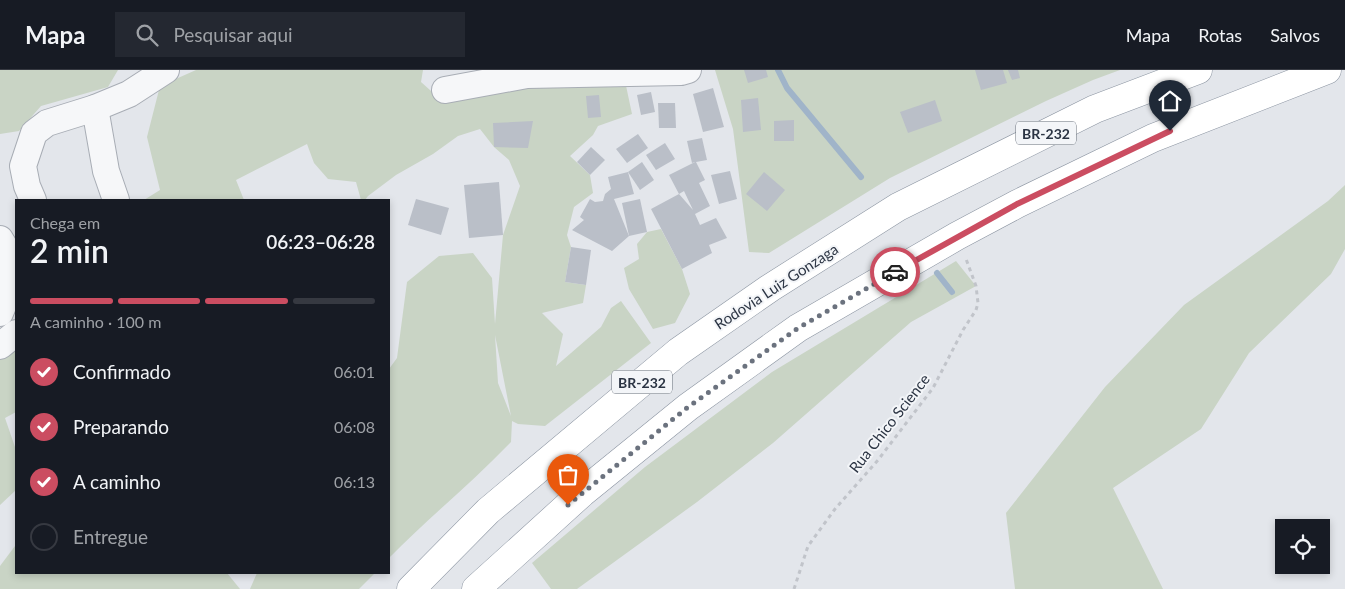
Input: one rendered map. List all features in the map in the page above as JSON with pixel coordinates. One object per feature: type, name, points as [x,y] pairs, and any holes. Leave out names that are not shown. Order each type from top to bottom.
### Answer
[{"type":"highway","name":"Rodovia Luiz Gonzaga","points":[[411,589],[488,511],[678,352],[770,288],[898,207],[1095,109],[1198,70]]},
{"type":"highway","name":"BR-232","points":[[476,589],[582,492],[688,407],[798,328],[957,236],[1017,204],[1152,138],[1327,70]]},
{"type":"street","points":[[33,199],[27,186],[23,166],[34,133],[47,123],[95,108],[129,94],[166,70]]},
{"type":"street","points":[[445,90],[527,75],[682,72],[688,70]]},
{"type":"street","points":[[95,108],[106,171],[116,199]]},
{"type":"street","points":[[0,239],[8,250],[11,266],[8,297],[0,314]]},
{"type":"street","points":[[0,346],[15,334]]},
{"type":"path","name":"Rua Chico Science","points":[[794,589],[808,546],[835,509],[878,460],[933,388],[963,330],[976,310],[978,303],[976,286],[957,236]]},
{"type":"green space","points":[[0,70],[118,70],[108,87],[41,106],[19,131],[0,134]]},
{"type":"green space","points":[[196,70],[423,70],[421,82],[440,99],[516,81],[625,81],[632,114],[598,126],[593,135],[570,156],[590,175],[593,193],[574,207],[567,235],[571,247],[565,282],[586,285],[583,303],[542,313],[563,334],[556,366],[601,327],[611,308],[621,301],[651,343],[545,426],[518,424],[512,421],[511,442],[390,557],[390,368],[397,358],[407,282],[439,256],[473,253],[492,278],[495,324],[503,235],[520,186],[509,160],[494,147],[480,129],[458,136],[433,154],[396,175],[366,199],[361,199],[356,182],[328,179],[314,163],[307,144],[236,180],[244,199],[146,199],[160,190],[147,137],[160,86]],"holes":[[[495,335],[511,416],[498,383]]]},
{"type":"green space","points":[[715,70],[1120,70],[1046,101],[890,178],[769,253],[749,252],[733,129]]},
{"type":"green space","points":[[1345,185],[1345,249],[1331,274],[1249,353],[1201,429],[1113,488],[1163,589],[1015,589],[1006,513],[1105,387],[1184,305],[1328,201]]},
{"type":"green space","points":[[661,229],[682,269],[690,294],[675,323],[653,329],[629,289],[624,268],[639,259],[637,244],[647,232]]},
{"type":"green space","points":[[956,261],[976,286],[911,322],[773,443],[697,502],[577,589],[551,589],[532,563],[645,467],[772,372]]},
{"type":"green space","points":[[15,342],[15,413],[5,418],[15,447],[15,491],[0,505],[0,355]]},
{"type":"green space","points":[[15,546],[15,574],[228,574],[240,589],[0,589],[0,566]]},
{"type":"green space","points":[[257,574],[374,574],[359,589],[250,589]]},
{"type":"building","points":[[744,70],[766,70],[768,77],[748,83]]},
{"type":"building","points":[[975,70],[1003,70],[1007,83],[981,90]]},
{"type":"building","points":[[1008,70],[1018,70],[1020,78],[1012,80]]},
{"type":"building","points":[[713,88],[724,127],[703,132],[693,94]]},
{"type":"building","points":[[651,92],[655,112],[641,115],[637,95]]},
{"type":"building","points":[[599,95],[601,117],[588,118],[586,96]]},
{"type":"building","points":[[758,98],[761,130],[743,132],[741,100]]},
{"type":"building","points":[[935,100],[942,121],[908,133],[900,112]]},
{"type":"building","points":[[658,103],[675,103],[676,128],[659,128]]},
{"type":"building","points":[[794,120],[794,141],[774,141],[774,121]]},
{"type":"building","points":[[533,121],[528,148],[494,147],[493,123]]},
{"type":"building","points":[[638,134],[648,148],[627,163],[616,149]]},
{"type":"building","points":[[702,138],[707,160],[696,162],[705,180],[699,183],[710,206],[695,214],[700,225],[716,218],[727,238],[709,245],[712,253],[682,269],[651,209],[679,194],[669,175],[695,162],[692,163],[687,141]],"holes":[[[684,191],[693,210],[679,194]]]},
{"type":"building","points":[[665,143],[675,159],[656,170],[646,155]]},
{"type":"building","points":[[591,147],[605,160],[590,175],[577,162]]},
{"type":"building","points":[[642,162],[654,180],[640,190],[628,172]]},
{"type":"building","points":[[730,171],[737,199],[719,204],[711,175]]},
{"type":"building","points":[[628,172],[634,194],[614,199],[629,236],[612,251],[572,230],[584,220],[580,217],[590,199],[595,202],[603,201],[605,194],[611,189],[608,177]]},
{"type":"building","points":[[764,172],[785,190],[767,211],[746,194]]},
{"type":"building","points":[[499,182],[503,235],[469,238],[464,185]]},
{"type":"building","points":[[416,199],[449,208],[441,235],[408,225]]},
{"type":"building","points":[[640,199],[647,232],[629,236],[622,203]]},
{"type":"building","points":[[571,247],[591,250],[586,285],[565,282]]},
{"type":"waterway","points":[[778,70],[787,88],[861,177]]},
{"type":"waterway","points":[[937,273],[952,292]]},
{"type":"way so far","points":[[568,505],[688,407],[798,328],[895,272]]},
{"type":"route","points":[[895,272],[1017,204],[1170,131]]}]
